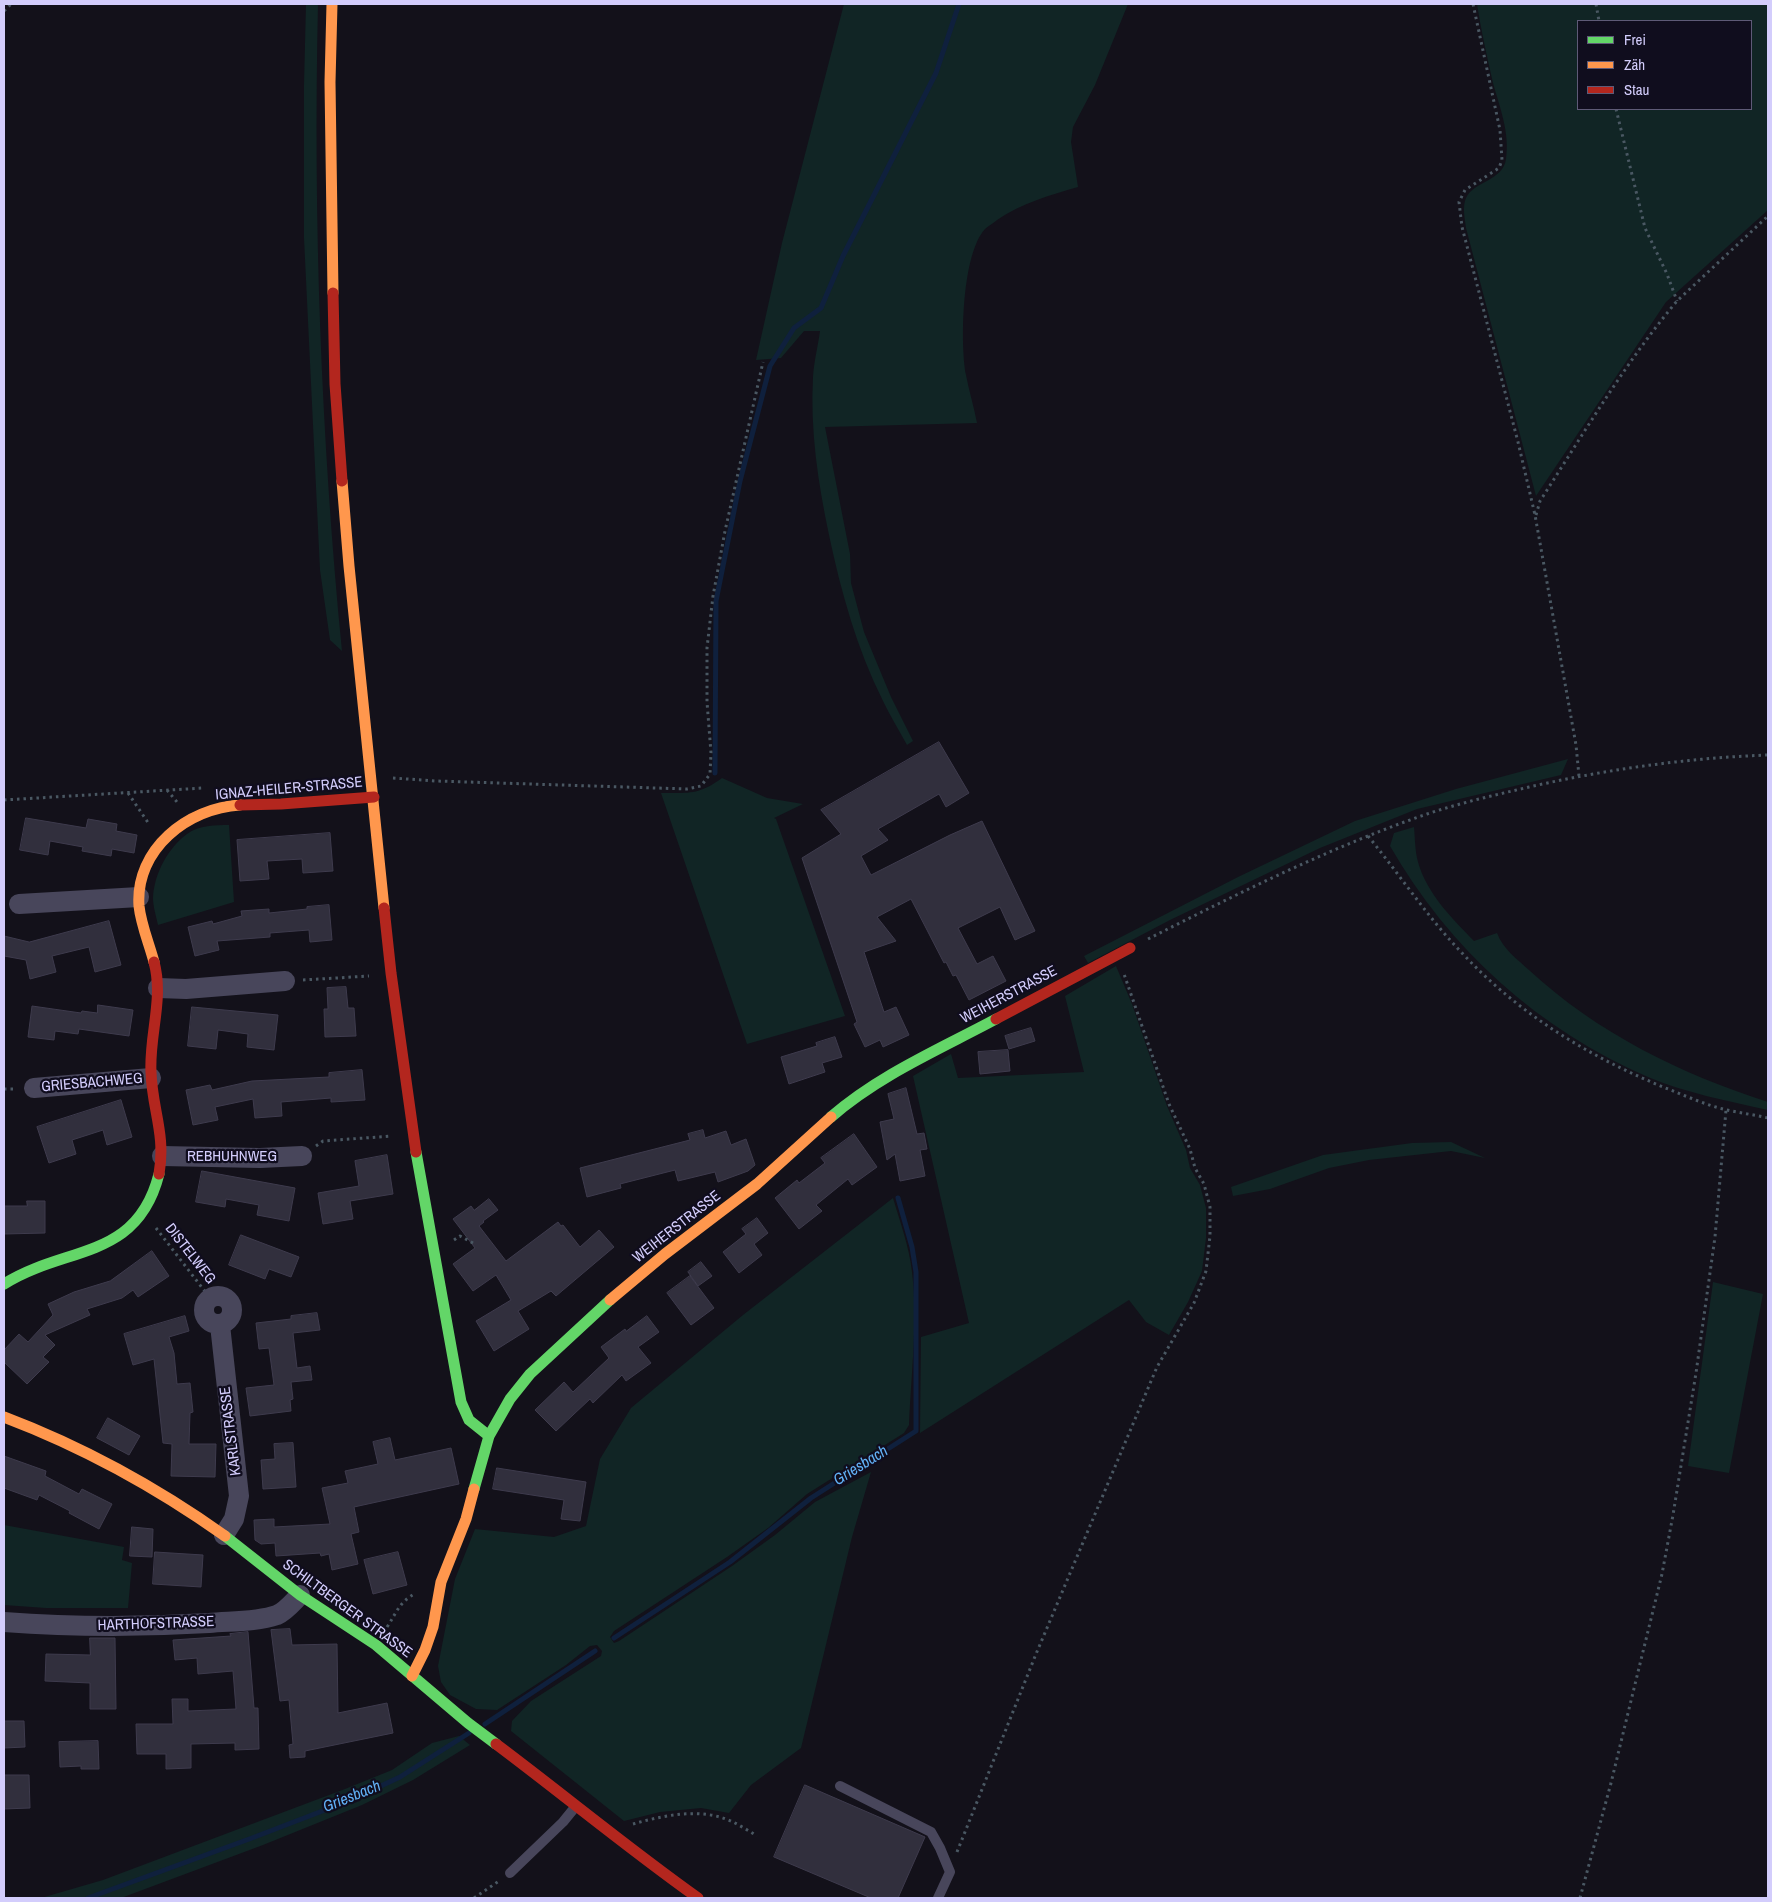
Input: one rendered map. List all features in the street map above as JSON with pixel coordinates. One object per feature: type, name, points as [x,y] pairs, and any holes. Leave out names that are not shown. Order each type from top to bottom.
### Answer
[{"type":"street","points":[[332,4],[330,82],[335,384],[349,566],[391,973],[412,1130],[461,1402],[469,1420],[489,1436]]},
{"type":"street","name":"IGNAZ-HEILER-STRASSE","points":[[4,1284],[11,1278],[32,1268],[110,1243],[129,1229],[144,1212],[154,1193],[162,1156],[161,1132],[151,1078],[158,988],[156,968],[141,916],[139,897],[142,877],[149,860],[160,844],[174,829],[190,817],[216,808],[374,797]]},
{"type":"street","points":[[19,904],[139,897]]},
{"type":"street","name":"WEIHERSTRASSE","points":[[412,1676],[425,1650],[433,1627],[441,1582],[450,1554],[466,1519],[489,1436],[510,1399],[530,1374],[602,1306],[649,1267],[757,1184],[846,1104],[878,1081],[1130,948]]},
{"type":"street","points":[[158,988],[186,989],[285,981]]},
{"type":"street","name":"GRIESBACHWEG","points":[[34,1088],[151,1078]]},
{"type":"street","name":"REBHUHNWEG","points":[[162,1156],[260,1158],[302,1156]]},
{"type":"street","name":"KARLSTRASSE","points":[[210,1298],[223,1297],[232,1306],[230,1318],[220,1324],[239,1496],[234,1519],[224,1535]]},
{"type":"street","name":"SCHILTBERGER STRASSE","points":[[4,1417],[107,1462],[148,1485],[224,1535],[300,1595],[376,1645],[468,1723],[577,1805],[647,1862],[698,1898]]},
{"type":"street","name":"HARTHOFSTRASSE","points":[[4,1622],[131,1626],[227,1622],[265,1618],[279,1614],[300,1595]]},
{"type":"lane","points":[[840,1786],[931,1832],[950,1872],[938,1898]]},
{"type":"lane","points":[[510,1873],[563,1822],[577,1805]]},
{"type":"path","points":[[4,11],[11,4]]},
{"type":"path","points":[[1473,4],[1500,130],[1502,160],[1499,168],[1465,190],[1460,202],[1462,227],[1536,515],[1576,745],[1579,776]]},
{"type":"path","points":[[1596,4],[1599,20]]},
{"type":"path","points":[[1616,110],[1645,228],[1667,274],[1677,301]]},
{"type":"path","points":[[1536,515],[1540,500],[1640,348],[1677,301],[1768,216]]},
{"type":"path","points":[[405,779],[687,789],[701,786],[710,774],[707,648],[712,596],[762,362]]},
{"type":"path","points":[[1130,948],[1299,865],[1368,836],[1438,811],[1503,793],[1579,776],[1652,764],[1768,755]]},
{"type":"path","points":[[4,800],[205,788]]},
{"type":"path","points":[[128,793],[145,816],[160,844]]},
{"type":"path","points":[[1368,836],[1462,954],[1493,985],[1529,1013],[1604,1060],[1689,1098],[1726,1110],[1768,1118]]},
{"type":"path","points":[[950,1872],[969,1818],[1121,1453],[1158,1367],[1194,1303],[1206,1271],[1210,1236],[1210,1207],[1204,1184],[1195,1168],[1190,1149],[1169,1104],[1118,954]]},
{"type":"path","points":[[285,981],[370,976]]},
{"type":"path","points":[[1580,1898],[1629,1709],[1662,1574],[1670,1532],[1696,1373],[1715,1236],[1726,1110]]},
{"type":"path","points":[[302,1156],[323,1141],[393,1136]]},
{"type":"path","name":"DISTELWEG","points":[[153,1224],[210,1298]]},
{"type":"path","points":[[376,1645],[398,1606],[407,1597],[441,1582]]},
{"type":"path","points":[[628,1825],[661,1817],[700,1813],[732,1821],[757,1836]]},
{"type":"path","points":[[474,1898],[510,1873]]},
{"type":"green space","points":[[306,4],[318,4],[317,166],[320,328],[329,490],[342,651],[330,640],[320,570],[304,238]]},
{"type":"green space","points":[[844,4],[1128,4],[1095,85],[1073,127],[1071,142],[1078,187],[1036,200],[1016,209],[985,229],[977,241],[967,277],[963,342],[966,375],[977,423],[825,427],[850,554],[851,583],[864,632],[891,697],[913,741],[907,745],[883,701],[865,661],[839,578],[829,535],[818,476],[812,397],[820,331],[804,331],[781,358],[756,360],[782,243]]},
{"type":"green space","points":[[1477,4],[1768,4],[1768,210],[1666,302],[1536,496],[1466,228],[1464,205],[1466,198],[1475,188],[1500,172],[1504,166],[1507,149],[1504,121],[1484,44]]},
{"type":"green space","points":[[1568,759],[1561,775],[1417,809],[1320,848],[1170,920],[1088,963],[1084,956],[1238,877],[1355,821],[1456,789]]},
{"type":"green space","points":[[722,778],[767,798],[803,804],[774,818],[776,819],[845,1016],[747,1044],[661,793],[693,792],[707,788]]},
{"type":"green space","points":[[229,825],[234,902],[158,925],[153,901],[154,889],[159,871],[168,854],[180,840],[192,831],[208,826]]},
{"type":"green space","points":[[1414,827],[1417,858],[1427,885],[1441,905],[1474,941],[1497,933],[1515,958],[1555,993],[1612,1032],[1672,1065],[1768,1102],[1768,1110],[1692,1092],[1648,1077],[1608,1058],[1570,1036],[1500,983],[1440,919],[1414,884],[1390,846],[1394,833]]},
{"type":"green space","points":[[1116,966],[1132,1004],[1167,1106],[1186,1150],[1190,1168],[1200,1185],[1206,1208],[1206,1238],[1202,1271],[1188,1302],[1169,1335],[1146,1322],[1129,1300],[920,1433],[921,1337],[969,1323],[913,1076],[951,1054],[958,1078],[1084,1072],[1065,996]]},
{"type":"green space","points":[[1451,1142],[1485,1158],[1451,1151],[1369,1160],[1329,1168],[1270,1189],[1233,1196],[1231,1187],[1323,1155],[1412,1143]]},
{"type":"green space","points":[[893,1198],[909,1253],[914,1290],[909,1425],[904,1433],[807,1494],[768,1528],[614,1631],[610,1637],[614,1643],[619,1641],[732,1566],[775,1535],[815,1502],[871,1472],[852,1537],[801,1748],[751,1785],[729,1813],[701,1808],[660,1812],[624,1821],[511,1731],[512,1721],[531,1701],[601,1656],[602,1651],[597,1645],[590,1646],[566,1665],[497,1710],[476,1709],[450,1695],[441,1682],[438,1666],[455,1579],[475,1529],[554,1537],[586,1526],[600,1459],[631,1408],[743,1315]]},
{"type":"green space","points":[[1713,1282],[1763,1294],[1729,1473],[1688,1466]]},
{"type":"green space","points":[[4,1525],[124,1547],[122,1560],[132,1563],[128,1608],[46,1608],[4,1605]]},
{"type":"green space","points":[[459,1736],[470,1745],[413,1780],[362,1805],[263,1845],[121,1898],[41,1898],[103,1880],[345,1789],[392,1770],[432,1743]]},
{"type":"building","points":[[939,742],[969,793],[946,807],[939,794],[878,829],[888,840],[861,856],[871,875],[982,821],[1035,931],[1015,940],[1000,907],[958,928],[977,964],[993,956],[1006,981],[969,1000],[956,975],[953,976],[946,962],[944,963],[911,899],[877,917],[896,941],[864,952],[884,1012],[896,1007],[909,1035],[883,1047],[880,1040],[865,1047],[854,1024],[857,1022],[802,858],[841,834],[821,810]]},
{"type":"building","points":[[26,818],[86,828],[88,819],[117,824],[116,831],[137,835],[134,853],[112,849],[111,856],[82,851],[83,847],[50,841],[48,855],[20,850]]},
{"type":"building","points":[[330,833],[333,871],[303,873],[302,859],[267,861],[269,879],[240,881],[237,840]]},
{"type":"building","points":[[329,905],[332,940],[310,942],[309,930],[270,933],[270,937],[217,941],[219,950],[195,956],[188,927],[212,921],[213,924],[242,916],[241,911],[269,909],[269,913]]},
{"type":"building","points":[[109,921],[121,965],[95,972],[89,947],[52,956],[56,972],[30,979],[26,960],[4,956],[4,936],[29,942]]},
{"type":"building","points":[[346,987],[348,1008],[354,1008],[356,1036],[325,1037],[324,1009],[328,1009],[327,988]]},
{"type":"building","points":[[98,1005],[133,1010],[129,1036],[79,1029],[78,1034],[55,1031],[54,1040],[28,1037],[32,1006],[81,1013],[82,1011],[97,1013]]},
{"type":"building","points":[[192,1007],[278,1015],[274,1050],[247,1047],[248,1034],[218,1030],[216,1049],[188,1046]]},
{"type":"building","points":[[1031,1028],[1035,1041],[1009,1049],[1005,1036]]},
{"type":"building","points":[[835,1037],[842,1057],[822,1063],[825,1072],[789,1084],[781,1057],[817,1046],[816,1043]]},
{"type":"building","points":[[1008,1050],[1010,1071],[980,1074],[978,1052]]},
{"type":"building","points":[[362,1070],[365,1100],[331,1102],[331,1098],[281,1102],[282,1116],[255,1118],[253,1099],[215,1107],[218,1120],[193,1125],[186,1090],[210,1085],[212,1090],[252,1081],[329,1077],[329,1073]]},
{"type":"building","points":[[906,1088],[917,1134],[924,1133],[927,1149],[920,1150],[925,1176],[900,1181],[895,1154],[887,1160],[880,1122],[894,1119],[888,1094]]},
{"type":"building","points":[[121,1100],[132,1137],[107,1145],[103,1130],[72,1140],[76,1154],[49,1163],[37,1127]]},
{"type":"building","points":[[703,1130],[705,1138],[726,1131],[731,1145],[746,1139],[755,1165],[748,1171],[718,1182],[715,1172],[678,1181],[675,1170],[620,1184],[621,1188],[587,1197],[580,1168],[690,1140],[688,1134]]},
{"type":"building","points":[[854,1134],[877,1167],[852,1185],[848,1179],[816,1205],[822,1211],[799,1229],[775,1198],[797,1180],[799,1183],[825,1163],[821,1158]]},
{"type":"building","points":[[387,1155],[393,1194],[350,1201],[353,1219],[323,1224],[318,1193],[359,1186],[355,1161]]},
{"type":"building","points":[[202,1171],[295,1188],[289,1221],[257,1215],[259,1205],[226,1199],[225,1207],[196,1202]]},
{"type":"building","points":[[489,1199],[498,1210],[479,1226],[506,1261],[558,1222],[561,1226],[563,1225],[580,1247],[599,1230],[614,1247],[556,1296],[551,1291],[518,1311],[529,1329],[494,1351],[476,1321],[511,1300],[496,1275],[473,1291],[453,1264],[475,1248],[453,1219],[471,1206],[474,1210]]},
{"type":"building","points":[[27,1201],[45,1201],[45,1233],[4,1234],[4,1206],[27,1206]]},
{"type":"building","points":[[757,1218],[768,1233],[754,1244],[762,1255],[739,1273],[723,1252],[746,1234],[742,1229]]},
{"type":"building","points":[[241,1235],[299,1257],[291,1277],[269,1269],[265,1279],[229,1265]]},
{"type":"building","points":[[152,1251],[169,1276],[138,1297],[133,1290],[122,1298],[87,1309],[90,1315],[45,1335],[55,1345],[43,1357],[49,1362],[27,1384],[4,1362],[4,1350],[19,1334],[28,1342],[53,1315],[48,1304],[74,1292],[110,1281]]},
{"type":"building","points":[[701,1262],[712,1276],[698,1286],[688,1272]]},
{"type":"building","points":[[690,1276],[714,1308],[691,1325],[667,1293]]},
{"type":"building","points":[[317,1313],[320,1330],[293,1333],[297,1368],[310,1366],[312,1380],[291,1382],[293,1399],[290,1400],[291,1411],[250,1416],[246,1388],[274,1385],[269,1348],[259,1349],[256,1323],[291,1319],[291,1316]]},
{"type":"building","points":[[185,1316],[189,1331],[169,1337],[174,1353],[177,1384],[190,1383],[193,1412],[190,1413],[189,1444],[216,1444],[215,1477],[171,1476],[172,1444],[163,1443],[154,1359],[133,1365],[124,1334]]},
{"type":"building","points":[[647,1316],[659,1332],[638,1347],[651,1363],[626,1381],[622,1375],[593,1403],[590,1399],[556,1431],[535,1410],[564,1382],[573,1392],[609,1358],[601,1347],[625,1329],[626,1331]]},
{"type":"building","points":[[108,1418],[140,1436],[129,1455],[97,1438]]},
{"type":"building","points":[[390,1438],[395,1460],[451,1448],[459,1484],[354,1507],[359,1532],[351,1534],[358,1564],[332,1570],[329,1554],[321,1556],[320,1553],[276,1556],[275,1543],[261,1544],[255,1540],[254,1520],[274,1519],[274,1527],[330,1524],[322,1488],[348,1483],[345,1471],[378,1464],[373,1442]]},
{"type":"building","points":[[293,1443],[296,1487],[263,1489],[261,1460],[275,1459],[274,1444]]},
{"type":"building","points":[[4,1456],[46,1471],[45,1476],[79,1494],[82,1489],[112,1504],[99,1529],[39,1495],[37,1500],[4,1488]]},
{"type":"building","points":[[497,1468],[586,1482],[580,1521],[561,1519],[564,1500],[493,1489]]},
{"type":"building","points":[[132,1527],[153,1529],[152,1557],[130,1556]]},
{"type":"building","points":[[155,1552],[203,1555],[201,1587],[153,1584]]},
{"type":"building","points":[[398,1552],[407,1585],[373,1594],[364,1560]]},
{"type":"building","points":[[290,1629],[292,1645],[337,1644],[338,1713],[387,1703],[393,1733],[305,1751],[305,1757],[290,1758],[289,1745],[293,1744],[289,1700],[280,1701],[271,1630]]},
{"type":"building","points":[[248,1632],[254,1708],[258,1708],[259,1749],[235,1750],[235,1743],[191,1744],[191,1768],[166,1769],[166,1754],[137,1754],[136,1724],[173,1724],[172,1699],[188,1699],[188,1711],[236,1709],[233,1671],[198,1674],[197,1658],[175,1660],[173,1640],[231,1636],[230,1634]]},
{"type":"building","points":[[90,1638],[115,1638],[116,1709],[90,1709],[90,1683],[45,1681],[46,1654],[90,1655]]},
{"type":"building","points":[[4,1721],[24,1721],[25,1747],[4,1748]]},
{"type":"building","points":[[98,1741],[99,1769],[81,1769],[81,1766],[60,1767],[59,1742]]},
{"type":"building","points":[[4,1775],[29,1775],[30,1808],[4,1809]]},
{"type":"building","points":[[805,1785],[925,1837],[898,1898],[871,1898],[774,1857]]},
{"type":"waterway","points":[[715,773],[716,601],[740,481],[770,366],[794,328],[821,308],[843,256],[936,73],[959,4]]},
{"type":"waterway","name":"Griesbach","points":[[614,1638],[730,1562],[811,1498],[916,1431],[916,1272],[912,1247],[898,1198]]},
{"type":"waterway","name":"Griesbach","points":[[485,1724],[595,1651]]},
{"type":"waterway","name":"Griesbach","points":[[88,1898],[351,1800],[400,1777],[469,1733]]},
{"type":"traffic: fast","points":[[831,1117],[869,1088],[890,1075],[996,1019]]},
{"type":"traffic: fast","points":[[416,1152],[461,1402],[469,1420],[489,1436]]},
{"type":"traffic: fast","points":[[4,1284],[28,1272],[96,1247],[117,1237],[134,1222],[149,1202],[159,1174]]},
{"type":"traffic: fast","points":[[474,1489],[489,1436],[510,1399],[530,1374],[610,1300]]},
{"type":"traffic: fast","points":[[225,1536],[300,1595],[376,1645],[468,1723],[496,1744]]},
{"type":"traffic: slow","points":[[332,4],[330,82],[333,293]]},
{"type":"traffic: slow","points":[[342,481],[384,908]]},
{"type":"traffic: slow","points":[[154,962],[143,927],[139,906],[140,885],[146,867],[155,850],[168,835],[184,823],[202,814],[240,805]]},
{"type":"traffic: slow","points":[[610,1300],[665,1254],[757,1184],[831,1117]]},
{"type":"traffic: slow","points":[[4,1417],[62,1441],[118,1469],[172,1501],[225,1536]]},
{"type":"traffic: slow","points":[[412,1676],[425,1650],[433,1627],[441,1582],[466,1519],[474,1489]]},
{"type":"traffic: jam","points":[[333,293],[335,384],[342,481]]},
{"type":"traffic: jam","points":[[240,805],[374,797]]},
{"type":"traffic: jam","points":[[384,908],[391,973],[416,1152]]},
{"type":"traffic: jam","points":[[996,1019],[1130,948]]},
{"type":"traffic: jam","points":[[154,962],[157,976],[157,1003],[151,1072],[161,1146],[159,1174]]},
{"type":"traffic: jam","points":[[496,1744],[698,1898]]}]
